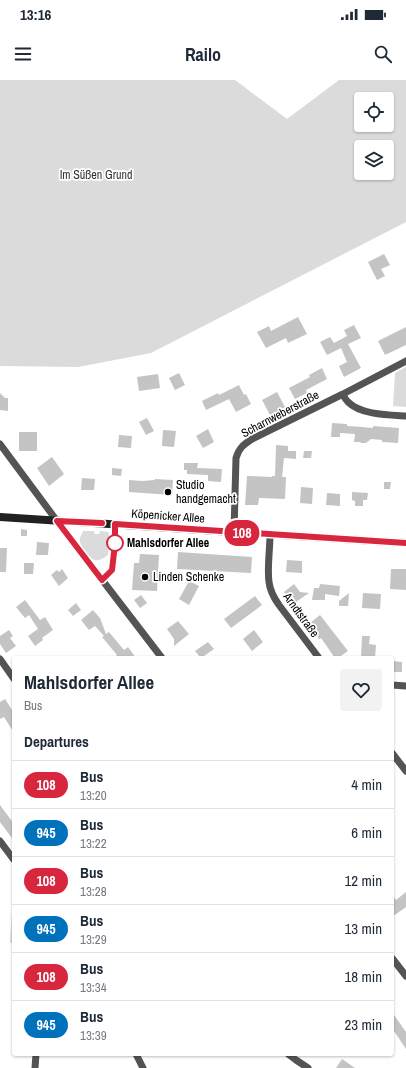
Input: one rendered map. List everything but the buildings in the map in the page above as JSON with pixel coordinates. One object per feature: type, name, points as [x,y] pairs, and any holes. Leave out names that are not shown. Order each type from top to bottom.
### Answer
[{"type":"street","name":"Scharnweberstraße","points":[[234,532],[236,458],[238,451],[243,445],[252,439],[406,361]]},
{"type":"street","points":[[343,394],[348,402],[359,410],[406,416]]},
{"type":"street","points":[[0,444],[160,656]]},
{"type":"street","name":"Köpenicker Allee","points":[[0,517],[406,543]]},
{"type":"street","points":[[102,580],[112,570],[115,544],[115,524]]},
{"type":"street","name":"Arndtstraße","points":[[270,535],[268,578],[270,590],[279,606],[317,656]]},
{"type":"street","points":[[0,658],[12,676]]},
{"type":"street","points":[[394,685],[406,686]]},
{"type":"street","points":[[394,756],[406,771]]},
{"type":"street","points":[[0,841],[12,857]]},
{"type":"street","points":[[394,961],[406,976]]},
{"type":"street","points":[[35,1068],[36,1056]]},
{"type":"street","points":[[137,1056],[143,1068]]},
{"type":"street","points":[[291,1056],[308,1068]]},
{"type":"green space","name":"Im Süßen Grund","points":[[0,80],[235,80],[287,119],[339,80],[406,80],[406,222],[151,353],[78,367],[0,366]]},
{"type":"green space","points":[[406,367],[406,407],[393,406],[395,373]]},
{"type":"green space","points":[[83,531],[94,531],[95,534],[99,534],[100,531],[108,532],[108,555],[101,560],[94,560],[89,557],[80,543],[80,538]]},
{"type":"green space","points":[[12,912],[12,942],[10,943]]},
{"type":"bus line","name":"108","points":[[102,523],[57,521],[102,580],[112,570],[115,544],[115,524],[406,543]]},
{"type":"place","name":"Studio handgemacht","points":[[168,492]]},
{"type":"place","name":"Mahlsdorfer Allee","points":[[115,543]]},
{"type":"place","name":"Linden Schenke","points":[[145,577]]}]
